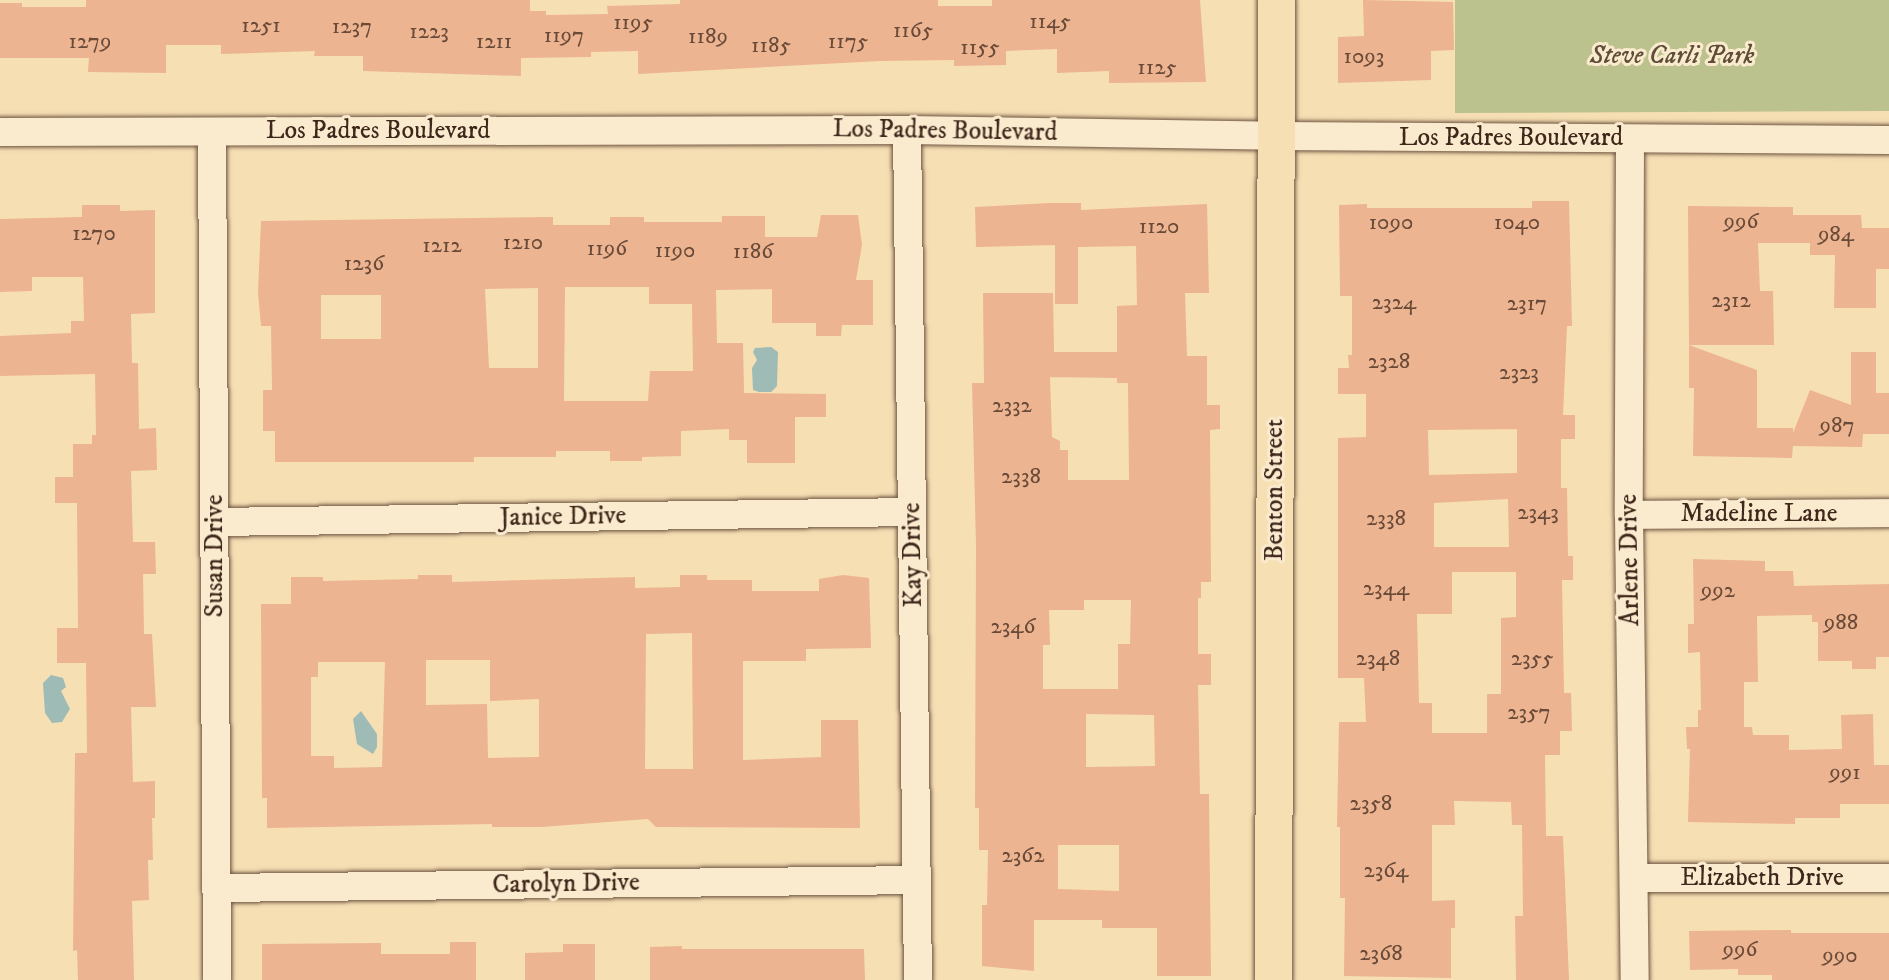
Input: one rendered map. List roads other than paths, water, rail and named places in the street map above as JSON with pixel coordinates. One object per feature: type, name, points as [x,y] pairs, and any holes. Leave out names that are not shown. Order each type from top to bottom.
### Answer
[{"type":"main road","name":"Benton Street","points":[[1273,980],[1276,0]]},
{"type":"street","name":"Los Padres Boulevard","points":[[0,132],[907,130],[1276,136],[1889,140]]},
{"type":"street","name":"Kay Drive","points":[[907,130],[918,980]]},
{"type":"street","name":"Susan Drive","points":[[212,132],[217,980]]},
{"type":"street","name":"Arlene Drive","points":[[1630,139],[1629,515],[1636,878],[1635,980]]},
{"type":"street","name":"Janice Drive","points":[[215,522],[912,512]]},
{"type":"street","name":"Madeline Lane","points":[[1629,515],[1889,513]]},
{"type":"street","name":"Elizabeth Drive","points":[[1636,878],[1889,878]]},
{"type":"street","name":"Carolyn Drive","points":[[216,888],[916,880]]},
{"type":"water","points":[[771,347],[778,352],[777,386],[771,392],[753,390],[752,368],[757,360],[753,352],[755,348]]},
{"type":"water","points":[[51,675],[63,678],[66,687],[61,691],[70,709],[62,722],[52,723],[45,713],[43,683]]},
{"type":"water","points":[[361,711],[377,734],[377,747],[373,754],[357,744],[353,719]]},
{"type":"park label","name":"Steve Carli Park","points":[[1672,56]]}]
